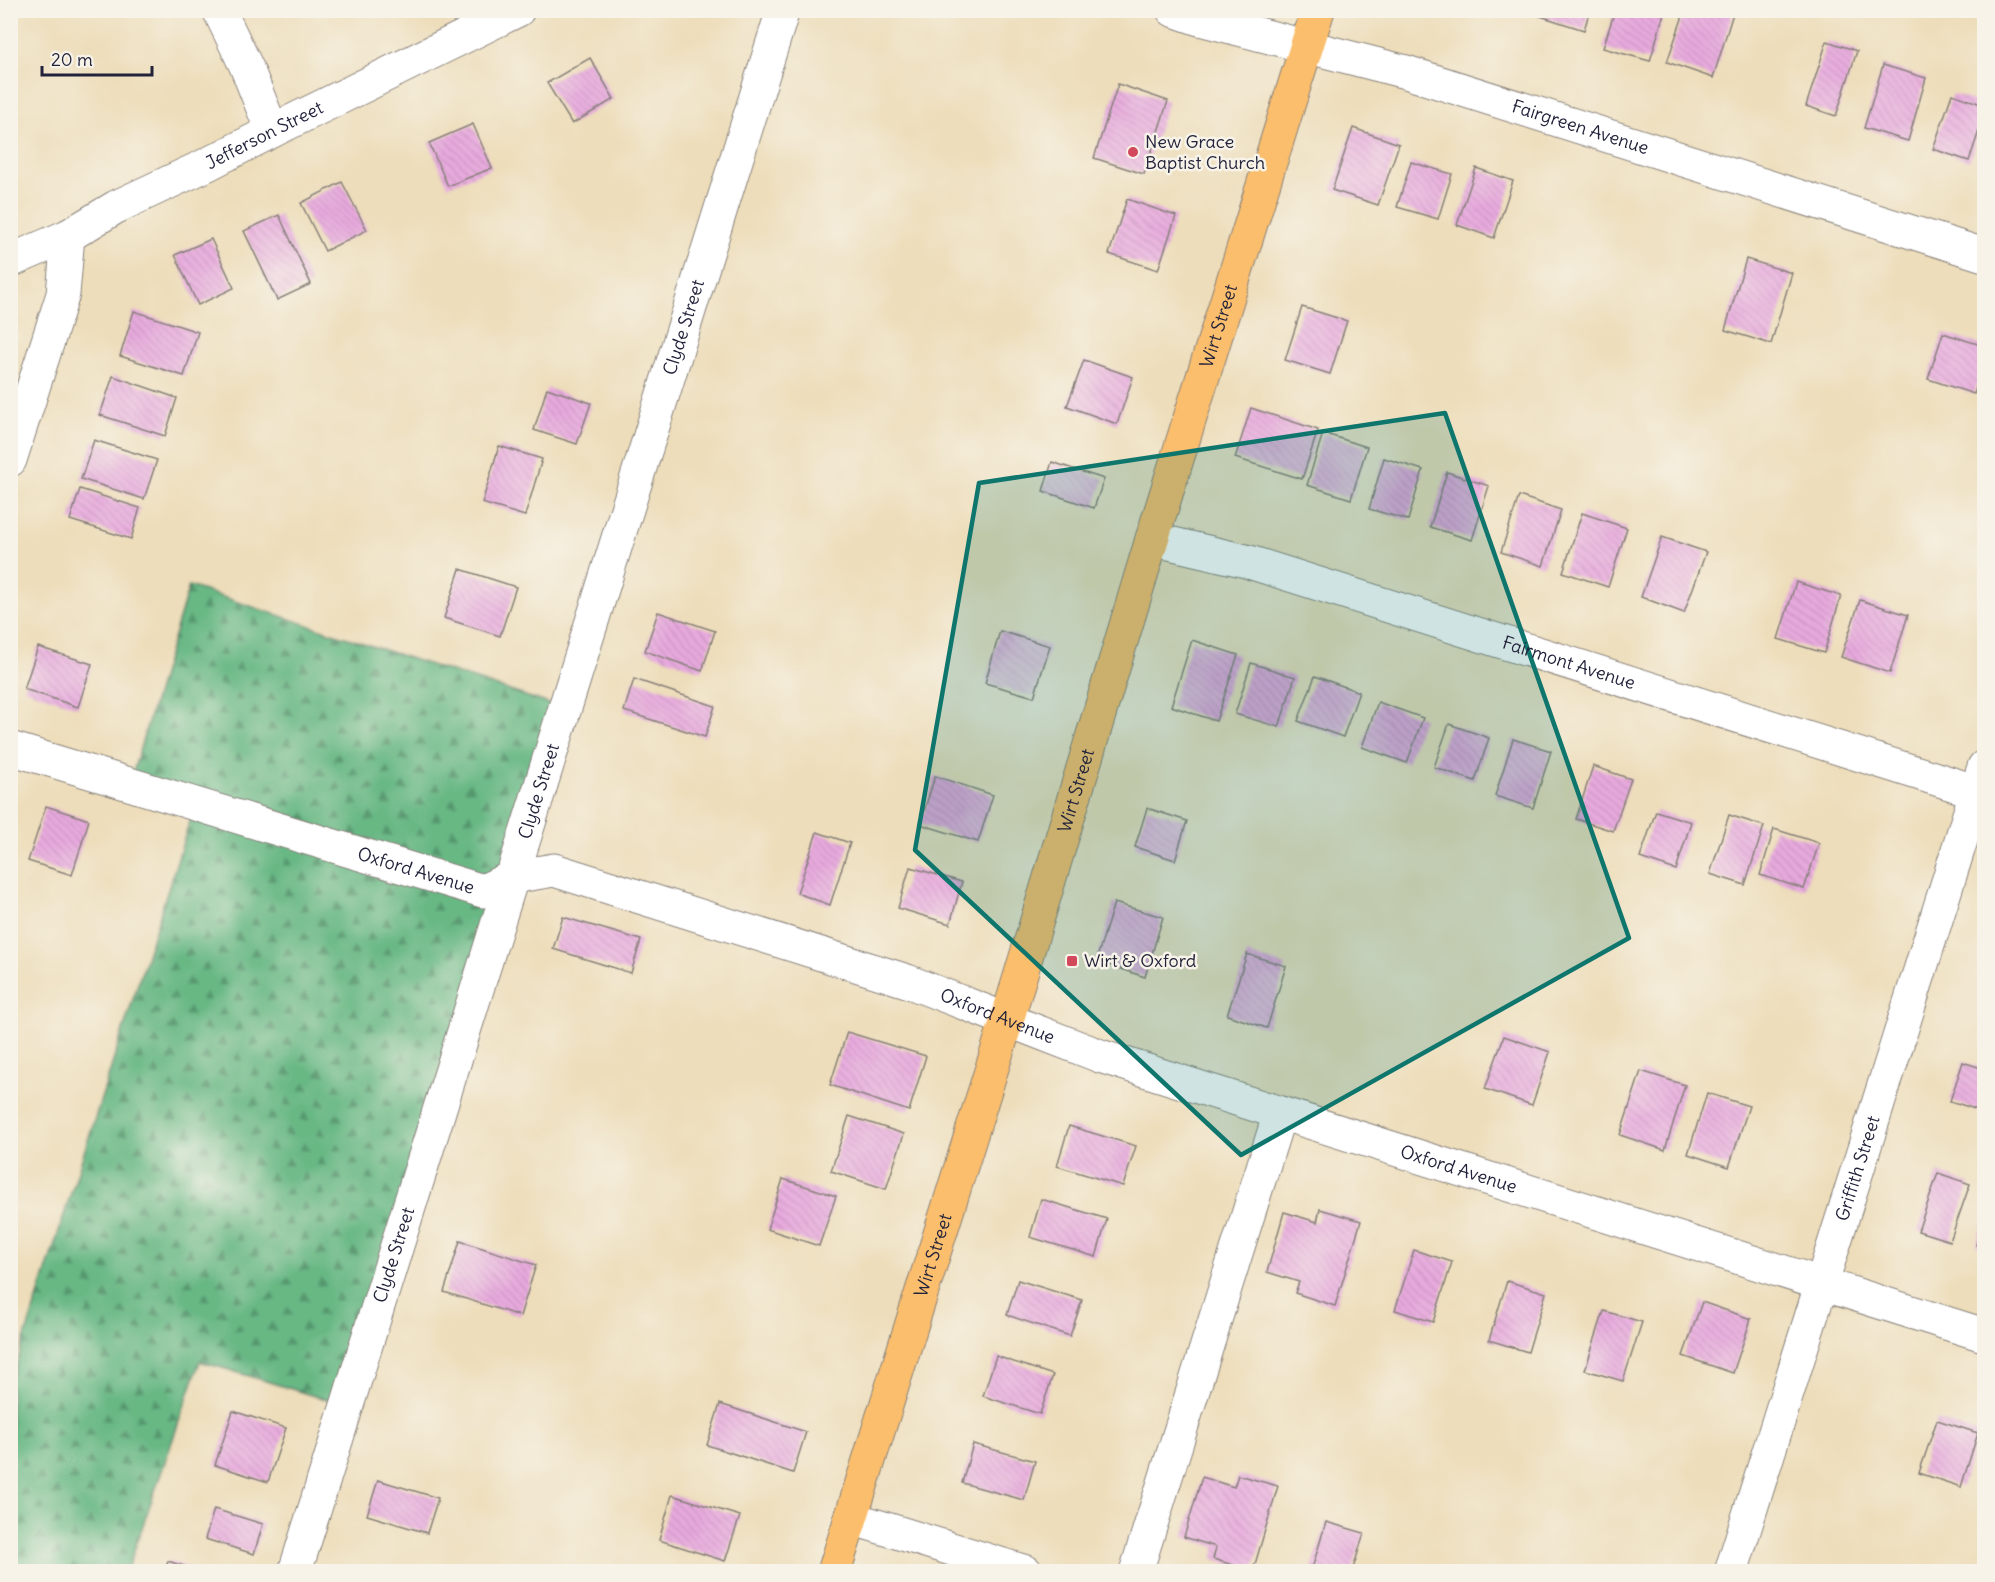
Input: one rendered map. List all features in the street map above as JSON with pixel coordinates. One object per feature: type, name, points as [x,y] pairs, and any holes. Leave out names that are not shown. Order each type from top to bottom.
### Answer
[{"type":"main road","name":"Wirt Street","points":[[834,1572],[1007,1020],[1152,539],[1318,10]]},
{"type":"street","points":[[219,10],[246,66],[272,131]]},
{"type":"street","name":"Jefferson Street","points":[[10,261],[68,236],[116,207],[206,165],[518,10]]},
{"type":"street","name":"Clyde Street","points":[[295,1572],[783,10]]},
{"type":"street","name":"Fairgreen Avenue","points":[[1173,10],[1406,72],[1984,255]]},
{"type":"street","points":[[10,460],[63,294],[68,236]]},
{"type":"street","name":"Fairmont Avenue","points":[[1152,539],[1246,561],[1982,784]]},
{"type":"street","name":"Oxford Avenue","points":[[10,748],[483,891],[512,877],[554,870],[907,981],[1100,1056],[1984,1335]]},
{"type":"street","name":"Griffith Street","points":[[1731,1572],[1982,784]]},
{"type":"street","points":[[1136,1572],[1280,1113]]},
{"type":"street","points":[[851,1518],[1026,1572]]},
{"type":"highlighted area","points":[[1445,413],[1629,938],[1241,1155],[915,850],[979,483]]},
{"type":"green space","points":[[189,586],[565,709],[347,1406],[200,1361],[127,1571],[11,1572],[11,1381],[195,805],[129,785]]},
{"type":"building","points":[[1538,10],[1590,10],[1584,30],[1537,15]]},
{"type":"building","points":[[1615,10],[1665,10],[1650,61],[1603,48]]},
{"type":"building","points":[[1685,10],[1734,10],[1713,78],[1667,62]]},
{"type":"building","points":[[1827,41],[1857,51],[1836,116],[1806,106]]},
{"type":"building","points":[[590,58],[614,99],[572,124],[547,83]]},
{"type":"building","points":[[1883,65],[1926,78],[1908,141],[1864,128]]},
{"type":"building","points":[[1118,84],[1168,101],[1144,174],[1094,158]]},
{"type":"building","points":[[1952,94],[1984,105],[1984,116],[1969,161],[1933,149]]},
{"type":"building","points":[[473,124],[492,168],[448,186],[429,143]]},
{"type":"building","points":[[1353,128],[1399,144],[1378,205],[1332,190]]},
{"type":"building","points":[[1411,162],[1452,174],[1438,219],[1397,207]]},
{"type":"building","points":[[1476,168],[1513,181],[1494,238],[1457,225]]},
{"type":"building","points":[[342,182],[367,230],[325,251],[301,203]]},
{"type":"building","points":[[1127,199],[1176,216],[1158,270],[1109,254]]},
{"type":"building","points":[[279,215],[311,284],[277,300],[244,231]]},
{"type":"building","points":[[211,239],[234,288],[198,305],[175,255]]},
{"type":"building","points":[[1746,259],[1792,273],[1771,344],[1725,330]]},
{"type":"building","points":[[1302,307],[1347,321],[1330,374],[1285,360]]},
{"type":"building","points":[[134,311],[198,332],[184,376],[120,356]]},
{"type":"building","points":[[1943,333],[1984,346],[1984,363],[1974,394],[1928,379]]},
{"type":"building","points":[[1084,360],[1133,377],[1117,424],[1067,406]]},
{"type":"building","points":[[113,376],[177,398],[165,436],[100,415]]},
{"type":"building","points":[[547,388],[591,403],[577,444],[534,430]]},
{"type":"building","points":[[1251,408],[1318,430],[1302,479],[1235,458]]},
{"type":"building","points":[[1323,433],[1367,447],[1351,499],[1307,485]]},
{"type":"building","points":[[94,440],[157,460],[144,499],[81,479]]},
{"type":"building","points":[[499,446],[542,459],[525,516],[482,503]]},
{"type":"building","points":[[1384,458],[1423,470],[1408,520],[1369,509]]},
{"type":"building","points":[[1052,462],[1104,479],[1094,508],[1043,491]]},
{"type":"building","points":[[1447,472],[1489,486],[1472,540],[1430,527]]},
{"type":"building","points":[[80,489],[140,508],[131,539],[70,520]]},
{"type":"building","points":[[1519,496],[1561,510],[1543,566],[1501,552]]},
{"type":"building","points":[[1582,513],[1627,528],[1608,587],[1563,572]]},
{"type":"building","points":[[1662,537],[1706,552],[1684,613],[1641,597]]},
{"type":"building","points":[[460,569],[516,587],[500,636],[444,618]]},
{"type":"building","points":[[1796,582],[1841,596],[1824,653],[1778,639]]},
{"type":"building","points":[[1860,600],[1908,615],[1890,673],[1841,657]]},
{"type":"building","points":[[658,612],[715,631],[702,671],[645,651]]},
{"type":"building","points":[[1000,631],[1050,646],[1034,697],[985,683]]},
{"type":"building","points":[[1192,640],[1238,655],[1216,721],[1171,706]]},
{"type":"building","points":[[38,647],[92,664],[78,707],[24,689]]},
{"type":"building","points":[[1251,663],[1295,677],[1279,727],[1235,714]]},
{"type":"building","points":[[1315,676],[1359,692],[1343,737],[1298,721]]},
{"type":"building","points":[[634,679],[715,706],[705,737],[624,711]]},
{"type":"building","points":[[1378,702],[1423,718],[1407,763],[1362,747]]},
{"type":"building","points":[[1449,724],[1489,738],[1475,781],[1434,767]]},
{"type":"building","points":[[1513,739],[1551,751],[1533,808],[1495,796]]},
{"type":"building","points":[[1593,766],[1631,779],[1613,831],[1576,819]]},
{"type":"building","points":[[935,776],[993,795],[978,842],[920,824]]},
{"type":"building","points":[[46,806],[89,820],[72,875],[28,861]]},
{"type":"building","points":[[1147,808],[1187,821],[1175,860],[1135,847]]},
{"type":"building","points":[[1656,811],[1691,822],[1676,870],[1640,858]]},
{"type":"building","points":[[1729,815],[1764,826],[1745,885],[1710,874]]},
{"type":"building","points":[[1774,829],[1819,843],[1804,889],[1760,875]]},
{"type":"building","points":[[817,832],[850,843],[830,905],[797,893]]},
{"type":"building","points":[[910,867],[962,882],[950,924],[898,908]]},
{"type":"building","points":[[1114,903],[1163,917],[1145,977],[1096,961]]},
{"type":"building","points":[[563,917],[641,940],[631,973],[553,949]]},
{"type":"building","points":[[1247,954],[1286,966],[1267,1028],[1227,1015]]},
{"type":"building","points":[[847,1032],[926,1056],[909,1111],[830,1085]]},
{"type":"building","points":[[1504,1036],[1550,1052],[1532,1105],[1485,1089]]},
{"type":"building","points":[[1963,1062],[1984,1069],[1984,1112],[1950,1101]]},
{"type":"building","points":[[1641,1071],[1685,1085],[1665,1150],[1620,1135]]},
{"type":"building","points":[[1707,1093],[1749,1106],[1729,1167],[1688,1154]]},
{"type":"building","points":[[849,1116],[904,1134],[886,1189],[831,1171]]},
{"type":"building","points":[[1069,1126],[1136,1146],[1123,1186],[1057,1166]]},
{"type":"building","points":[[1938,1173],[1970,1184],[1950,1241],[1918,1231]]},
{"type":"building","points":[[783,1179],[836,1196],[819,1246],[767,1229]]},
{"type":"building","points":[[1041,1199],[1107,1219],[1096,1257],[1030,1237]]},
{"type":"building","points":[[1320,1209],[1361,1221],[1335,1306],[1295,1293],[1299,1282],[1267,1272],[1284,1212],[1317,1222]]},
{"type":"building","points":[[1984,1220],[1984,1247],[1976,1245]]},
{"type":"building","points":[[460,1241],[536,1265],[520,1316],[444,1292]]},
{"type":"building","points":[[1414,1250],[1452,1262],[1433,1322],[1395,1310]]},
{"type":"building","points":[[1018,1280],[1082,1300],[1070,1336],[1007,1315]]},
{"type":"building","points":[[1507,1281],[1546,1293],[1528,1352],[1489,1340]]},
{"type":"building","points":[[1702,1302],[1751,1319],[1733,1373],[1683,1356]]},
{"type":"building","points":[[1604,1311],[1642,1322],[1623,1381],[1585,1370]]},
{"type":"building","points":[[996,1356],[1053,1375],[1040,1414],[983,1396]]},
{"type":"building","points":[[720,1404],[806,1432],[793,1473],[707,1445]]},
{"type":"building","points":[[233,1411],[286,1428],[268,1482],[215,1465]]},
{"type":"building","points":[[1937,1420],[1978,1433],[1961,1487],[1919,1473]]},
{"type":"building","points":[[973,1444],[1035,1461],[1024,1500],[962,1483]]},
{"type":"building","points":[[1238,1475],[1278,1486],[1253,1571],[1213,1559],[1216,1547],[1184,1537],[1202,1477],[1234,1487]]},
{"type":"building","points":[[378,1480],[438,1498],[427,1533],[367,1515]]},
{"type":"building","points":[[672,1495],[740,1516],[725,1561],[659,1540]]},
{"type":"building","points":[[214,1509],[263,1524],[254,1554],[205,1539]]},
{"type":"building","points":[[1326,1522],[1364,1533],[1352,1572],[1311,1572]]},
{"type":"building","points":[[168,1561],[199,1571],[199,1572],[164,1572]]},
{"type":"place","name":"New Grace Baptist Church","points":[[1133,152]]},
{"type":"place","name":"Wirt & Oxford","points":[[1072,961]]}]
